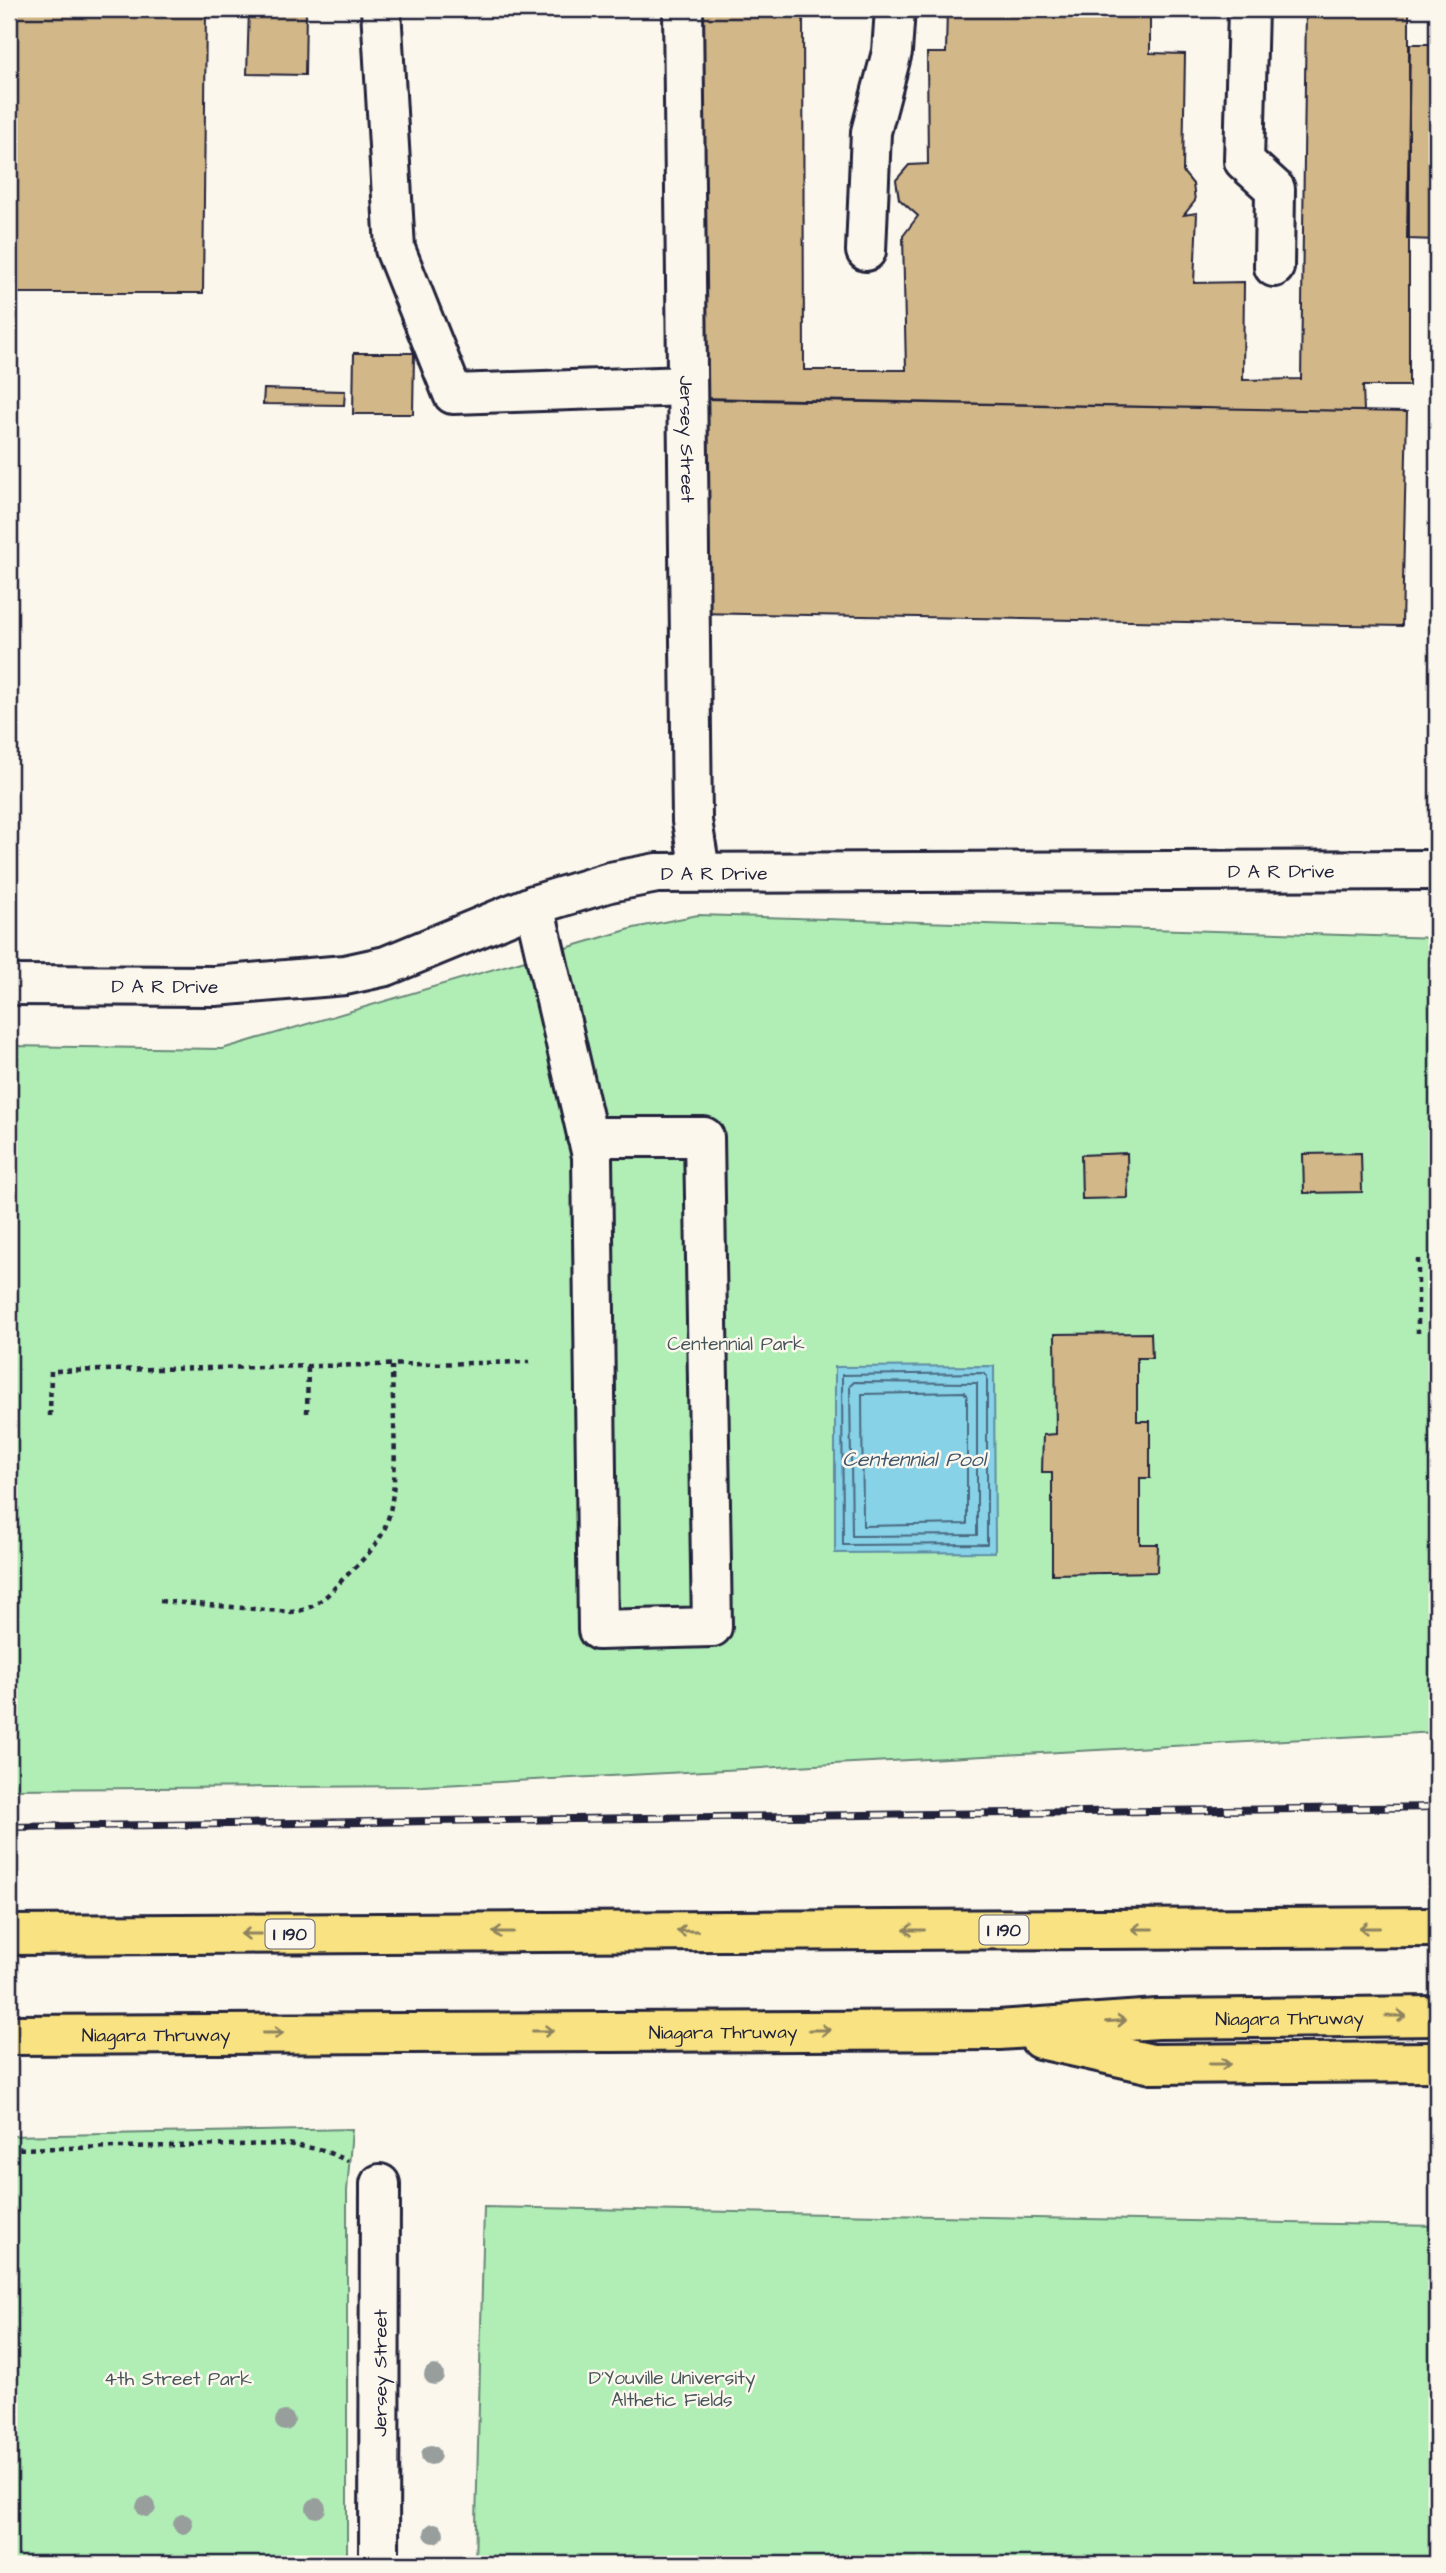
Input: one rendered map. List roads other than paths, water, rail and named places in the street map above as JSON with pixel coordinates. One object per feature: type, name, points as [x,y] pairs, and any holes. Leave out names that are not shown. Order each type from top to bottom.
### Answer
[{"type":"highway","name":"I 190","points":[[9,1935],[1437,1927]]},
{"type":"highway","name":"Niagara Thruway","points":[[9,2035],[999,2030],[1157,2019],[1437,2015]]},
{"type":"highway","points":[[999,2030],[1152,2064],[1437,2062]]},
{"type":"street","points":[[381,9],[395,249],[453,394],[687,386]]},
{"type":"street","name":"Jersey Street","points":[[683,9],[692,821],[700,871]]},
{"type":"street","points":[[866,251],[871,132],[892,52],[895,9]]},
{"type":"street","points":[[1248,9],[1244,161],[1275,189],[1274,267]]},
{"type":"street","name":"D A R Drive","points":[[9,985],[215,986],[345,975],[386,966],[534,905],[610,882],[657,873],[1437,870]]},
{"type":"street","points":[[534,905],[587,1137],[592,1156],[598,1630],[712,1627],[704,1137],[587,1137]]},
{"type":"street","name":"Jersey Street","points":[[379,2564],[380,2184]]},
{"type":"water","name":"Centennial Pool","points":[[994,1366],[995,1552],[835,1553],[835,1367]]},
{"type":"railway","points":[[9,1827],[1437,1807]]},
{"type":"park label","name":"Centennial Park","points":[[736,1343]]},
{"type":"park label","name":"4th Street Park","points":[[178,2378]]},
{"type":"park label","name":"D'Youville University Althetic Fields","points":[[672,2388]]}]
